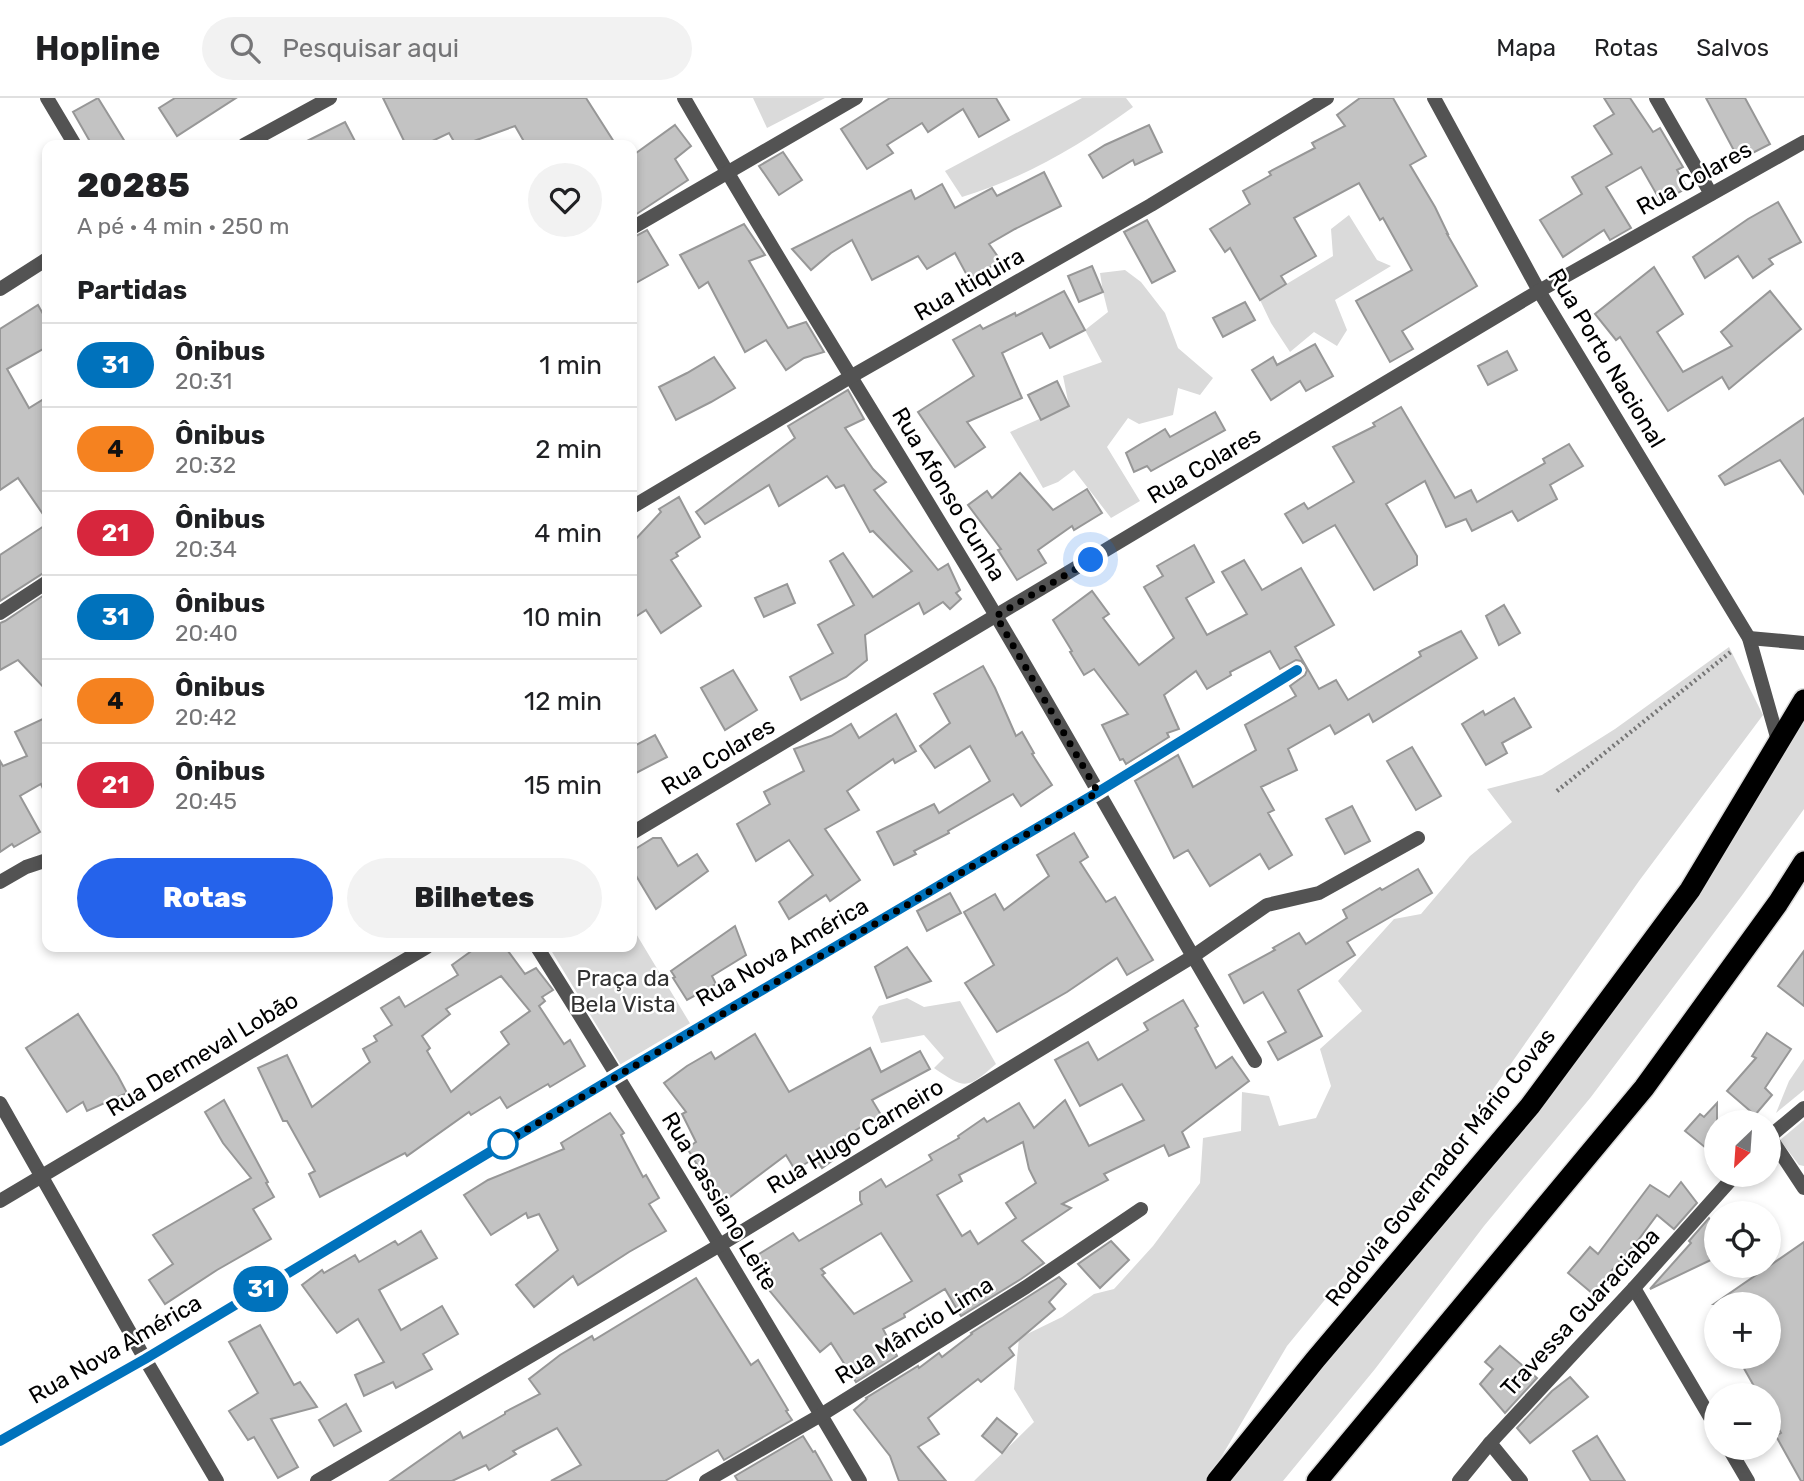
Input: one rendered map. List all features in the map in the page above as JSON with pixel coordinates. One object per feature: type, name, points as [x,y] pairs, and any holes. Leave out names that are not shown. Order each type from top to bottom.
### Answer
[{"type":"highway","name":"Rodovia Governador Mário Covas","points":[[1217,1481],[1315,1360],[1530,1106],[1690,890],[1804,700]]},
{"type":"highway","points":[[1317,1481],[1644,1088],[1778,903],[1804,862]]},
{"type":"street","points":[[47,98],[72,140]]},
{"type":"street","points":[[253,140],[330,98]]},
{"type":"street","name":"Rua Afonso Cunha","points":[[684,98],[996,616],[1255,1062]]},
{"type":"street","points":[[637,225],[856,98]]},
{"type":"street","name":"Rua Itiquira","points":[[637,504],[852,376],[1151,205],[1327,98]]},
{"type":"street","name":"Rua Porto Nacional","points":[[1434,98],[1539,291],[1749,638],[1779,744]]},
{"type":"street","points":[[1656,98],[1711,194]]},
{"type":"street","name":"Rua Colares","points":[[637,830],[1539,291],[1804,142]]},
{"type":"street","points":[[0,289],[42,263]]},
{"type":"street","points":[[0,613],[42,585]]},
{"type":"street","points":[[1749,638],[1804,643]]},
{"type":"street","name":"Rua Nova América","points":[[0,1441],[145,1359],[618,1075],[1098,792],[1297,670]]},
{"type":"street","name":"Rua Hugo Carneiro","points":[[317,1481],[720,1245],[1192,957],[1267,905],[1319,893],[1418,838]]},
{"type":"street","points":[[0,882],[42,861]]},
{"type":"street","name":"Rua Dermeval Lobão","points":[[0,1201],[419,952]]},
{"type":"street","name":"Rua Cassiano Leite","points":[[540,952],[618,1075],[860,1481]]},
{"type":"street","points":[[0,1103],[217,1481]]},
{"type":"street","points":[[1782,1127],[1804,1108]]},
{"type":"street","points":[[1782,1155],[1804,1188]]},
{"type":"street","name":"Travessa Guaraciaba","points":[[1459,1481],[1490,1443],[1724,1187]]},
{"type":"street","name":"Rua Mâncio Lima","points":[[706,1481],[821,1415],[1026,1287],[1142,1209]]},
{"type":"street","points":[[1634,1288],[1704,1407]]},
{"type":"street","points":[[1490,1443],[1521,1481]]},
{"type":"street","points":[[1736,1460],[1748,1481]]},
{"type":"path","points":[[1557,791],[1749,638]]},
{"type":"green space","points":[[753,98],[825,98],[767,128]]},
{"type":"green space","points":[[1082,98],[1126,98],[1133,107],[1051,159],[1008,180],[962,197],[945,171]]},
{"type":"green space","points":[[1349,215],[1377,260],[1391,266],[1335,300],[1347,330],[1337,346],[1314,332],[1290,352],[1260,300],[1333,256],[1331,229]]},
{"type":"green space","points":[[1125,270],[1141,282],[1165,313],[1178,348],[1213,378],[1200,395],[1178,388],[1173,415],[1139,424],[1128,418],[1107,447],[1140,501],[1111,518],[1074,470],[1058,482],[1043,488],[1010,432],[1069,406],[1063,376],[1102,362],[1085,330],[1108,312],[1100,273]]},
{"type":"green space","points":[[1729,647],[1763,715],[1639,881],[1468,1125],[1287,1346],[1207,1481],[974,1481],[1034,1422],[1014,1389],[1019,1338],[1062,1317],[1094,1294],[1114,1289],[1153,1246],[1200,1183],[1203,1138],[1241,1131],[1242,1092],[1269,1096],[1279,1126],[1316,1118],[1331,1086],[1320,1049],[1362,1011],[1338,981],[1394,919],[1421,914],[1470,856],[1512,822],[1487,789],[1542,775],[1615,729]]},
{"type":"green space","points":[[1804,720],[1804,809],[1591,1097],[1484,1226],[1375,1369],[1283,1481],[1222,1481],[1720,854]]},
{"type":"green space","name":"Praça da Bela Vista","points":[[637,935],[691,1025],[622,1067],[552,952],[637,952]]},
{"type":"green space","points":[[907,998],[924,1007],[960,1001],[996,1064],[972,1082],[960,1083],[934,1068],[944,1058],[924,1035],[881,1043],[872,1017],[879,1006]]},
{"type":"green space","points":[[1804,1059],[1804,1090],[1777,1110],[1789,1081]]},
{"type":"green space","points":[[1804,1120],[1804,1166],[1799,1165],[1782,1143],[1782,1138]]},
{"type":"building","points":[[98,98],[124,140],[89,140],[73,112]]},
{"type":"building","points":[[175,98],[236,98],[177,136],[159,108]]},
{"type":"building","points":[[383,98],[586,98],[613,140],[523,140],[515,126],[477,140],[453,140],[449,133],[434,140],[404,140]]},
{"type":"building","points":[[890,98],[996,98],[1009,120],[979,137],[963,109],[928,132],[922,123],[887,145],[893,153],[867,169],[841,129]]},
{"type":"building","points":[[1360,98],[1393,98],[1426,156],[1410,165],[1477,286],[1402,331],[1413,349],[1390,362],[1356,301],[1412,270],[1383,218],[1380,220],[1359,183],[1294,218],[1316,256],[1281,276],[1286,284],[1260,300],[1230,248],[1225,252],[1210,229],[1250,204],[1243,191],[1271,175],[1269,172],[1315,148],[1312,143],[1345,126],[1337,115]]},
{"type":"building","points":[[1604,98],[1630,98],[1653,132],[1660,128],[1683,167],[1677,170],[1687,188],[1661,202],[1641,167],[1606,187],[1631,228],[1610,240],[1604,230],[1563,257],[1540,220],[1582,194],[1572,177],[1612,154],[1594,126],[1614,114]]},
{"type":"building","points":[[1706,98],[1745,98],[1770,144],[1739,160]]},
{"type":"building","points":[[345,122],[354,140],[309,140]]},
{"type":"building","points":[[675,125],[691,146],[675,159],[688,180],[637,214],[637,152]]},
{"type":"building","points":[[1149,125],[1162,152],[1135,165],[1133,160],[1103,178],[1089,155]]},
{"type":"building","points":[[783,152],[802,180],[779,195],[759,166]]},
{"type":"building","points":[[1044,172],[1061,206],[989,244],[1001,261],[969,279],[955,253],[927,269],[918,256],[872,280],[852,240],[811,270],[792,249],[911,190],[915,199],[942,184],[955,208],[992,188],[997,196]]},
{"type":"building","points":[[1778,202],[1801,242],[1769,259],[1773,264],[1753,278],[1738,256],[1705,278],[1693,257]]},
{"type":"building","points":[[1147,220],[1175,271],[1152,283],[1124,232]]},
{"type":"building","points":[[744,224],[765,255],[749,261],[788,328],[806,322],[824,352],[804,358],[786,370],[766,340],[745,352],[708,282],[699,288],[680,255]]},
{"type":"building","points":[[647,230],[668,265],[637,282],[637,235]]},
{"type":"building","points":[[1092,266],[1103,292],[1079,302],[1068,276]]},
{"type":"building","points":[[1654,267],[1683,314],[1657,332],[1683,372],[1732,346],[1721,332],[1770,291],[1801,329],[1729,389],[1722,377],[1668,411],[1620,337],[1616,340],[1595,314]]},
{"type":"building","points":[[1064,291],[1085,330],[1050,348],[1042,333],[1002,353],[1022,398],[967,422],[985,447],[955,467],[918,412],[974,376],[953,340],[980,325],[983,329],[1015,313],[1016,316]]},
{"type":"building","points":[[1245,302],[1255,320],[1223,337],[1213,318]]},
{"type":"building","points":[[38,305],[42,312],[42,350],[7,369],[29,408],[42,400],[42,513],[18,478],[0,490],[0,329]]},
{"type":"building","points":[[1315,344],[1333,376],[1306,391],[1300,381],[1271,400],[1252,370],[1273,357],[1277,365]]},
{"type":"building","points":[[1507,351],[1517,370],[1488,385],[1478,366]]},
{"type":"building","points":[[714,357],[735,388],[676,420],[659,387]]},
{"type":"building","points":[[1057,381],[1069,406],[1041,420],[1028,395]]},
{"type":"building","points":[[848,390],[864,419],[845,428],[873,469],[886,482],[874,490],[938,570],[948,564],[960,590],[956,593],[961,599],[950,609],[943,602],[924,614],[919,603],[865,635],[867,660],[846,677],[801,700],[790,677],[833,653],[818,625],[854,605],[830,561],[843,553],[873,597],[912,571],[873,531],[870,532],[844,485],[836,488],[827,476],[779,506],[769,485],[705,524],[696,512],[795,438],[788,426]]},
{"type":"building","points":[[1401,407],[1455,498],[1471,490],[1477,502],[1545,463],[1543,459],[1569,444],[1583,466],[1550,485],[1557,499],[1518,521],[1512,511],[1472,531],[1466,519],[1446,527],[1425,481],[1386,504],[1417,556],[1417,565],[1374,590],[1335,525],[1303,543],[1285,514],[1304,503],[1308,509],[1354,482],[1333,447],[1375,426],[1373,423]]},
{"type":"building","points":[[1215,412],[1225,430],[1151,471],[1147,466],[1134,472],[1126,453],[1165,429],[1170,437]]},
{"type":"building","points":[[1804,418],[1804,494],[1780,460],[1725,485],[1719,476]]},
{"type":"building","points":[[1020,473],[1053,510],[1087,489],[1102,513],[1074,530],[1072,526],[1038,550],[1046,563],[1017,580],[998,550],[1001,549],[968,505],[987,491],[992,498]]},
{"type":"building","points":[[679,497],[700,537],[676,553],[678,556],[671,560],[701,606],[661,633],[646,610],[637,616],[637,538],[661,512],[659,509]]},
{"type":"building","points":[[42,527],[42,574],[0,601],[0,555]]},
{"type":"building","points":[[1194,545],[1214,582],[1186,598],[1207,635],[1247,614],[1222,572],[1244,560],[1262,590],[1301,568],[1334,625],[1295,647],[1319,689],[1336,680],[1348,700],[1421,656],[1419,652],[1461,631],[1477,658],[1373,722],[1369,714],[1335,734],[1330,725],[1288,749],[1297,770],[1261,787],[1274,810],[1268,813],[1292,855],[1269,869],[1260,854],[1210,886],[1188,850],[1174,858],[1135,781],[1178,755],[1193,787],[1256,750],[1245,725],[1296,696],[1290,686],[1305,675],[1305,666],[1296,660],[1280,669],[1270,651],[1230,672],[1231,675],[1207,689],[1196,671],[1164,695],[1179,729],[1167,733],[1169,737],[1126,764],[1123,759],[1120,760],[1102,725],[1128,714],[1094,669],[1084,675],[1053,620],[1092,591],[1109,614],[1103,618],[1139,665],[1174,638],[1144,587],[1163,576],[1157,566]]},
{"type":"building","points":[[787,584],[795,603],[764,617],[755,598]]},
{"type":"building","points":[[42,596],[42,686],[18,660],[0,670],[0,623]]},
{"type":"building","points":[[1504,605],[1520,633],[1499,645],[1486,616]]},
{"type":"building","points":[[983,666],[1016,736],[1022,732],[1034,753],[1032,754],[1052,785],[1021,806],[1013,794],[894,865],[877,832],[934,804],[939,813],[990,781],[970,746],[935,768],[920,746],[950,723],[934,694]]},
{"type":"building","points":[[733,670],[757,710],[725,730],[701,688]]},
{"type":"building","points":[[1514,698],[1531,727],[1502,743],[1507,753],[1486,765],[1462,724],[1483,711],[1485,715]]},
{"type":"building","points":[[896,714],[916,751],[895,763],[893,759],[847,791],[859,810],[825,829],[860,880],[830,901],[826,895],[789,919],[779,902],[813,875],[789,840],[756,861],[737,824],[770,804],[764,792],[804,771],[794,749],[831,736],[851,724],[859,738]]},
{"type":"building","points":[[42,719],[42,786],[41,784],[20,796],[40,832],[0,852],[0,761],[3,766],[27,756],[15,732]]},
{"type":"building","points":[[655,735],[667,757],[637,772],[637,744]]},
{"type":"building","points":[[1412,747],[1441,796],[1416,810],[1387,761]]},
{"type":"building","points":[[1352,806],[1370,841],[1345,854],[1326,819]]},
{"type":"building","points":[[1074,833],[1088,857],[1080,862],[1106,902],[1115,897],[1153,960],[1127,975],[1117,958],[1067,992],[997,1032],[965,983],[994,965],[964,912],[995,894],[1004,910],[1049,876],[1037,855]]},
{"type":"building","points":[[653,838],[661,838],[678,866],[697,854],[708,871],[656,909],[637,877],[637,848]]},
{"type":"building","points":[[1418,869],[1432,893],[1347,942],[1355,955],[1298,990],[1322,1036],[1278,1060],[1268,1042],[1286,1032],[1263,992],[1244,1003],[1229,975],[1275,950],[1273,948],[1299,933],[1306,944],[1347,918],[1343,910]]},
{"type":"building","points":[[950,893],[961,913],[927,931],[917,911]]},
{"type":"building","points":[[735,926],[746,955],[712,976],[716,984],[687,1000],[671,971]]},
{"type":"building","points":[[907,947],[931,981],[887,998],[875,967]]},
{"type":"building","points":[[1804,951],[1804,1006],[1778,986]]},
{"type":"building","points":[[470,952],[509,952],[525,974],[536,968],[553,990],[542,997],[545,1001],[539,1006],[564,1044],[570,1040],[585,1066],[507,1108],[500,1097],[471,1115],[469,1112],[407,1156],[405,1153],[320,1197],[309,1174],[315,1171],[287,1121],[283,1121],[258,1068],[287,1055],[312,1107],[370,1062],[363,1049],[377,1041],[374,1036],[392,1025],[381,1008],[399,997],[405,1007],[458,975],[452,965]],"holes":[[[501,976],[530,1011],[501,1032],[509,1044],[451,1092],[427,1051],[430,1048],[422,1036],[450,1014],[446,1009]]]},
{"type":"building","points":[[1183,1000],[1198,1026],[1195,1028],[1216,1068],[1232,1057],[1249,1081],[1182,1132],[1189,1147],[1169,1156],[1164,1145],[1104,1174],[1108,1180],[1062,1204],[1071,1208],[1022,1241],[1044,1263],[1021,1279],[961,1316],[945,1289],[883,1329],[897,1356],[856,1382],[831,1343],[820,1352],[746,1262],[793,1233],[799,1241],[862,1204],[860,1192],[881,1179],[886,1187],[932,1160],[929,1155],[959,1138],[958,1136],[984,1118],[987,1122],[1019,1103],[1034,1128],[1065,1100],[1089,1146],[1144,1120],[1122,1084],[1080,1106],[1055,1060],[1088,1042],[1098,1060],[1148,1030],[1144,1023]],"holes":[[[1023,1142],[1029,1169],[1036,1183],[1006,1203],[1016,1218],[978,1244],[970,1231],[962,1236],[937,1195],[962,1181],[959,1175]],[[881,1233],[912,1281],[854,1314],[822,1275],[825,1273],[821,1269]]]},
{"type":"building","points":[[78,1014],[127,1093],[87,1111],[83,1102],[67,1112],[26,1048]]},
{"type":"building","points":[[1767,1033],[1791,1049],[1765,1088],[1772,1095],[1759,1110],[1749,1110],[1727,1091],[1756,1058],[1752,1056]]},
{"type":"building","points":[[755,1034],[789,1092],[870,1048],[881,1072],[920,1051],[930,1069],[872,1100],[881,1115],[841,1139],[847,1150],[822,1168],[815,1158],[795,1170],[786,1155],[726,1200],[703,1170],[701,1171],[687,1148],[696,1142],[682,1114],[686,1112],[664,1083],[711,1052],[715,1059]]},
{"type":"building","points":[[224,1100],[274,1197],[253,1209],[271,1239],[165,1304],[149,1280],[173,1264],[153,1235],[251,1178],[223,1143],[205,1112]]},
{"type":"building","points":[[610,1113],[624,1133],[621,1135],[643,1177],[646,1175],[659,1198],[649,1204],[666,1231],[578,1285],[573,1276],[534,1307],[516,1285],[558,1250],[539,1214],[528,1218],[526,1213],[491,1235],[464,1195],[488,1180],[564,1149],[561,1143]]},
{"type":"building","points":[[1700,1114],[1704,1117],[1704,1146],[1685,1131]]},
{"type":"building","points":[[1681,1182],[1697,1203],[1674,1229],[1657,1215],[1592,1293],[1568,1273],[1590,1247],[1598,1254],[1650,1185],[1669,1197]]},
{"type":"building","points":[[1704,1224],[1704,1263],[1650,1289],[1691,1243],[1689,1241]]},
{"type":"building","points":[[421,1231],[437,1258],[379,1290],[401,1330],[442,1306],[458,1334],[423,1354],[432,1369],[396,1388],[393,1382],[364,1396],[355,1375],[384,1362],[358,1319],[337,1333],[302,1285],[322,1270],[324,1273],[355,1255],[359,1262],[395,1241],[398,1245]]},
{"type":"building","points":[[1111,1241],[1129,1260],[1100,1288],[1078,1264]]},
{"type":"building","points":[[1804,1242],[1804,1481],[1801,1481],[1781,1445],[1781,1383],[1752,1383],[1744,1369],[1781,1369],[1781,1292],[1731,1292],[1752,1278],[1781,1278],[1781,1258]]},
{"type":"building","points":[[1059,1277],[1066,1284],[1049,1302],[1055,1309],[1009,1348],[1014,1355],[981,1382],[978,1379],[928,1418],[939,1434],[918,1447],[946,1481],[899,1481],[890,1456],[854,1410],[866,1398],[918,1366],[919,1368],[939,1353],[942,1357],[971,1333]]},
{"type":"building","points":[[696,1278],[751,1365],[758,1360],[792,1420],[724,1460],[718,1450],[665,1481],[551,1481],[581,1465],[557,1428],[513,1451],[516,1454],[489,1470],[486,1465],[452,1481],[390,1481],[460,1432],[463,1438],[540,1394],[529,1379],[560,1355],[592,1336],[594,1340]]},
{"type":"building","points":[[260,1325],[294,1385],[300,1382],[317,1407],[271,1419],[298,1467],[278,1478],[254,1437],[248,1440],[229,1411],[258,1393],[229,1342]]},
{"type":"building","points":[[1500,1346],[1537,1378],[1505,1413],[1480,1384],[1493,1369],[1485,1362]]},
{"type":"building","points":[[1570,1377],[1588,1397],[1530,1443],[1517,1428],[1552,1391]]},
{"type":"building","points":[[346,1404],[361,1431],[334,1446],[319,1420]]},
{"type":"building","points":[[997,1418],[1017,1434],[1002,1453],[982,1436]]},
{"type":"building","points":[[803,1436],[832,1481],[738,1481],[735,1476]]},
{"type":"building","points":[[1597,1436],[1625,1481],[1591,1481],[1573,1451]]},
{"type":"bus line","name":"31","points":[[0,1441],[145,1359],[618,1075],[1098,792],[1297,670]]},
{"type":"route","points":[[503,1144],[499,1146],[1098,792],[996,616],[1091,560]]}]
